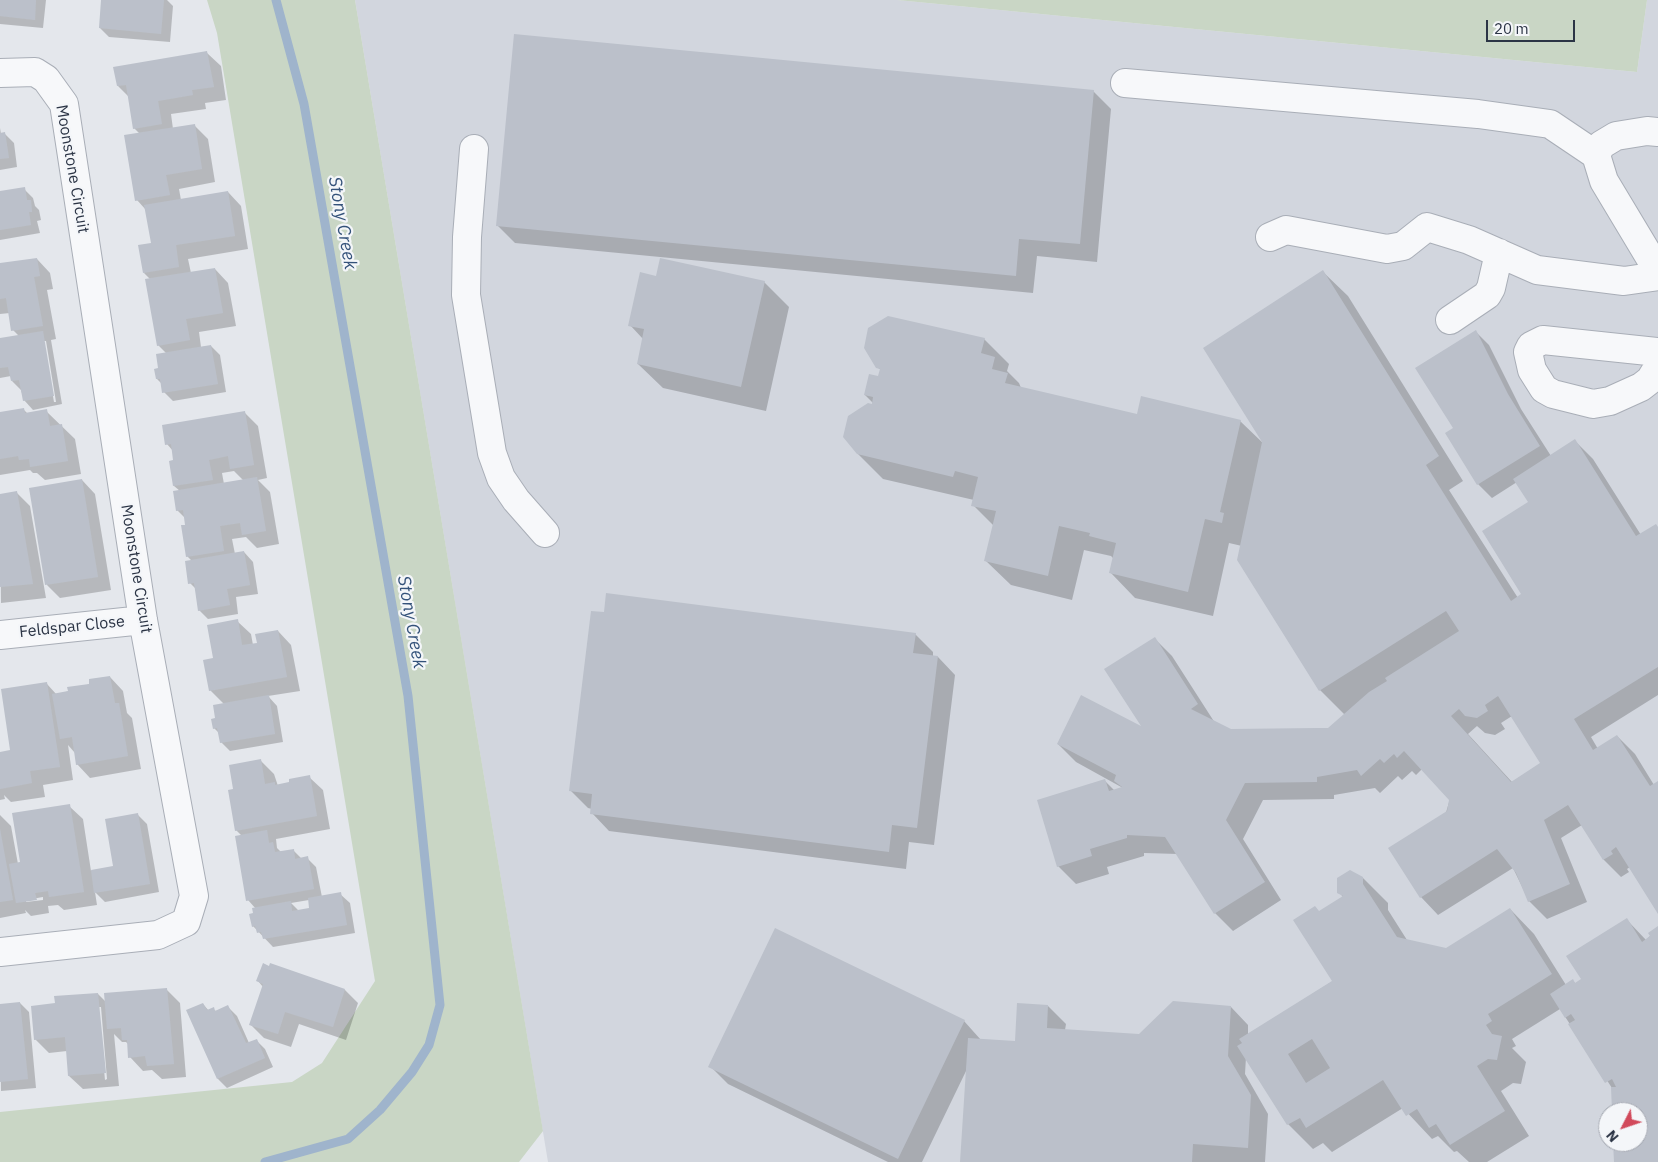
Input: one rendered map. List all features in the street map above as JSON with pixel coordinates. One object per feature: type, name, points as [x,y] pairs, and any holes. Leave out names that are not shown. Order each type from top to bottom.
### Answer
[{"type":"street","name":"Moonstone Circuit","points":[[0,73],[35,72],[46,79],[64,104],[144,620],[194,896],[186,922],[158,935],[0,952]]},
{"type":"street","points":[[1125,83],[1478,114],[1550,124],[1596,155],[1604,181],[1658,271]]},
{"type":"street","points":[[1596,155],[1601,145],[1616,136],[1647,131],[1658,132]]},
{"type":"street","points":[[474,149],[467,237],[466,295],[492,453],[501,478],[516,500],[544,534]]},
{"type":"street","points":[[1270,237],[1286,230],[1387,249],[1403,246],[1427,228],[1469,240],[1537,270],[1624,281],[1658,276]]},
{"type":"street","points":[[1450,320],[1487,296],[1491,288],[1499,253]]},
{"type":"street","points":[[1658,352],[1543,340],[1531,346],[1528,352],[1532,370],[1544,389],[1553,394],[1593,404],[1610,401],[1641,387],[1650,380],[1658,367]]},
{"type":"street","name":"Feldspar Close","points":[[0,635],[144,620]]},
{"type":"shaded area","points":[[355,0],[897,0],[1637,72],[1647,0],[1658,0],[1658,1162],[548,1162]]},
{"type":"green space","points":[[207,0],[355,0],[543,1131],[519,1162],[0,1162],[0,1112],[292,1082],[322,1063],[375,981],[217,33]]},
{"type":"green space","points":[[897,0],[1647,0],[1637,72]]},
{"type":"building","points":[[0,0],[36,0],[35,20],[0,16]]},
{"type":"building","points":[[101,0],[164,0],[161,34],[99,28]]},
{"type":"building","points":[[514,34],[1094,90],[1080,244],[1019,239],[1016,276],[496,226]]},
{"type":"building","points":[[207,51],[214,87],[192,90],[193,95],[158,101],[162,124],[133,129],[126,85],[117,86],[113,67]]},
{"type":"building","points":[[195,124],[202,169],[166,175],[170,195],[135,201],[124,135]]},
{"type":"building","points":[[5,132],[9,158],[0,159],[0,133]]},
{"type":"building","points":[[25,187],[27,200],[31,200],[32,212],[29,212],[31,225],[0,230],[0,191]]},
{"type":"building","points":[[228,191],[235,236],[176,245],[179,267],[143,273],[138,245],[151,243],[144,205]]},
{"type":"building","points":[[37,258],[40,276],[34,277],[43,326],[11,331],[6,298],[0,299],[0,263]]},
{"type":"building","points":[[660,258],[765,281],[741,387],[637,364],[644,329],[628,326],[640,272],[656,276]]},
{"type":"building","points":[[215,268],[223,313],[186,319],[190,340],[157,346],[145,279]]},
{"type":"building","points":[[1323,270],[1439,456],[1426,465],[1511,601],[1521,594],[1482,531],[1528,502],[1513,479],[1575,439],[1636,536],[1656,524],[1658,527],[1658,667],[1574,719],[1593,750],[1617,735],[1650,786],[1658,781],[1658,914],[1616,847],[1611,851],[1613,854],[1603,860],[1568,805],[1544,820],[1570,884],[1528,902],[1516,873],[1497,849],[1420,898],[1388,848],[1447,811],[1449,800],[1404,751],[1397,758],[1394,754],[1384,763],[1380,759],[1361,776],[1357,770],[1317,777],[1317,782],[1245,783],[1226,820],[1265,882],[1214,914],[1165,837],[1127,835],[1127,838],[1090,849],[1092,856],[1057,867],[1037,800],[1105,779],[1109,791],[1122,787],[1114,781],[1116,775],[1057,744],[1081,695],[1141,726],[1104,669],[1155,637],[1198,704],[1191,709],[1231,729],[1328,728],[1369,692],[1387,681],[1385,678],[1459,631],[1446,611],[1319,691],[1237,560],[1262,442],[1203,348]],"holes":[[[1498,696],[1540,763],[1511,782],[1451,716],[1459,709],[1465,716],[1477,718],[1488,711],[1485,705]]]},
{"type":"building","points":[[888,316],[985,338],[981,353],[995,357],[992,369],[1008,373],[1005,383],[1137,414],[1141,396],[1241,420],[1220,512],[1224,513],[1222,523],[1205,519],[1188,592],[1109,573],[1116,543],[1089,536],[1090,533],[1059,526],[1048,576],[984,561],[996,511],[971,506],[978,477],[955,471],[953,477],[857,454],[843,437],[848,416],[868,403],[872,404],[873,397],[864,395],[869,374],[878,376],[880,369],[876,368],[864,348],[868,328]]},
{"type":"building","points":[[1476,330],[1508,394],[1540,446],[1477,485],[1445,433],[1453,428],[1415,368]]},
{"type":"building","points":[[43,331],[54,396],[23,401],[19,380],[11,381],[8,367],[0,368],[0,338]]},
{"type":"building","points":[[211,345],[218,384],[162,393],[160,379],[156,379],[154,369],[158,368],[156,354]]},
{"type":"building","points":[[24,408],[25,413],[47,409],[50,426],[62,424],[68,461],[30,467],[29,459],[19,460],[18,456],[0,459],[0,412]]},
{"type":"building","points":[[245,411],[254,465],[230,469],[228,456],[209,460],[213,480],[173,486],[169,461],[173,460],[171,444],[165,445],[162,425]]},
{"type":"building","points":[[257,477],[266,531],[242,535],[240,523],[220,526],[224,551],[186,557],[181,525],[185,525],[183,510],[176,511],[173,491]]},
{"type":"building","points":[[82,479],[98,577],[45,585],[29,488]]},
{"type":"building","points":[[17,491],[33,584],[0,587],[0,494]]},
{"type":"building","points":[[244,551],[250,585],[227,589],[230,605],[198,611],[194,583],[188,584],[185,561]]},
{"type":"building","points":[[606,593],[916,633],[913,653],[938,656],[917,828],[892,825],[889,852],[590,814],[592,794],[569,791],[591,611],[604,612]]},
{"type":"building","points":[[238,619],[242,645],[257,643],[255,634],[278,630],[287,677],[209,691],[203,660],[213,658],[207,625]]},
{"type":"building","points":[[110,676],[115,703],[119,703],[128,756],[76,765],[72,737],[60,739],[52,694],[68,691],[67,687],[89,684],[89,679]]},
{"type":"building","points":[[47,682],[60,767],[30,771],[32,783],[0,789],[0,752],[10,750],[1,689]]},
{"type":"building","points":[[269,695],[275,734],[220,743],[217,728],[213,729],[211,719],[215,718],[213,705]]},
{"type":"building","points":[[261,759],[265,784],[275,782],[275,785],[289,782],[289,779],[310,775],[317,816],[235,831],[228,790],[233,789],[229,765]]},
{"type":"building","points":[[70,804],[84,892],[49,897],[48,891],[35,893],[37,900],[16,903],[9,864],[20,862],[12,813]]},
{"type":"building","points":[[138,813],[150,884],[94,893],[91,870],[113,866],[105,819]]},
{"type":"building","points":[[0,829],[13,900],[0,902]]},
{"type":"building","points":[[267,830],[269,843],[273,842],[275,852],[294,849],[295,859],[308,856],[314,889],[246,901],[235,836]]},
{"type":"building","points":[[1350,870],[1363,877],[1363,884],[1397,937],[1446,948],[1510,908],[1552,974],[1488,1014],[1492,1021],[1486,1025],[1492,1034],[1502,1036],[1497,1060],[1488,1059],[1477,1066],[1505,1111],[1450,1145],[1436,1124],[1429,1128],[1417,1109],[1406,1116],[1383,1080],[1306,1128],[1300,1118],[1287,1125],[1237,1046],[1242,1043],[1239,1039],[1332,981],[1293,920],[1315,906],[1319,911],[1343,896],[1337,893],[1337,878]],"holes":[[[1312,1039],[1330,1068],[1306,1083],[1288,1054]]]},
{"type":"building","points":[[341,892],[347,925],[263,939],[261,932],[257,933],[255,926],[252,927],[249,914],[253,913],[252,908],[291,901],[292,911],[309,908],[308,898]]},
{"type":"building","points":[[1627,918],[1642,942],[1650,936],[1648,933],[1658,926],[1658,1162],[1614,1162],[1614,1152],[1648,1152],[1648,1102],[1612,1102],[1611,1087],[1616,1087],[1612,1079],[1605,1083],[1568,1024],[1575,1020],[1571,1014],[1565,1018],[1550,994],[1573,979],[1575,983],[1581,979],[1566,956]]},
{"type":"building","points":[[775,928],[965,1020],[898,1159],[708,1067]]},
{"type":"building","points":[[263,963],[269,966],[270,963],[345,989],[333,1027],[285,1012],[278,1034],[249,1025],[263,984],[256,981]]},
{"type":"building","points":[[167,988],[174,1064],[147,1066],[145,1056],[128,1058],[127,1040],[122,1040],[121,1028],[107,1029],[104,993]]},
{"type":"building","points":[[98,993],[106,1073],[68,1076],[65,1037],[34,1040],[31,1006],[55,1003],[54,996]]},
{"type":"building","points":[[1173,1001],[1231,1006],[1228,1056],[1251,1095],[1248,1148],[1193,1144],[1192,1162],[960,1162],[968,1038],[1015,1041],[1017,1003],[1048,1005],[1047,1028],[1139,1034]]},
{"type":"building","points":[[20,1002],[28,1079],[0,1082],[0,1004]]},
{"type":"building","points":[[203,1003],[207,1010],[214,1007],[215,1011],[228,1005],[246,1043],[257,1039],[265,1058],[217,1079],[186,1010]]},
{"type":"waterway","name":"Stony Creek","points":[[265,1162],[348,1139],[380,1110],[412,1072],[429,1045],[440,1005],[408,696],[304,104],[276,0]]}]
